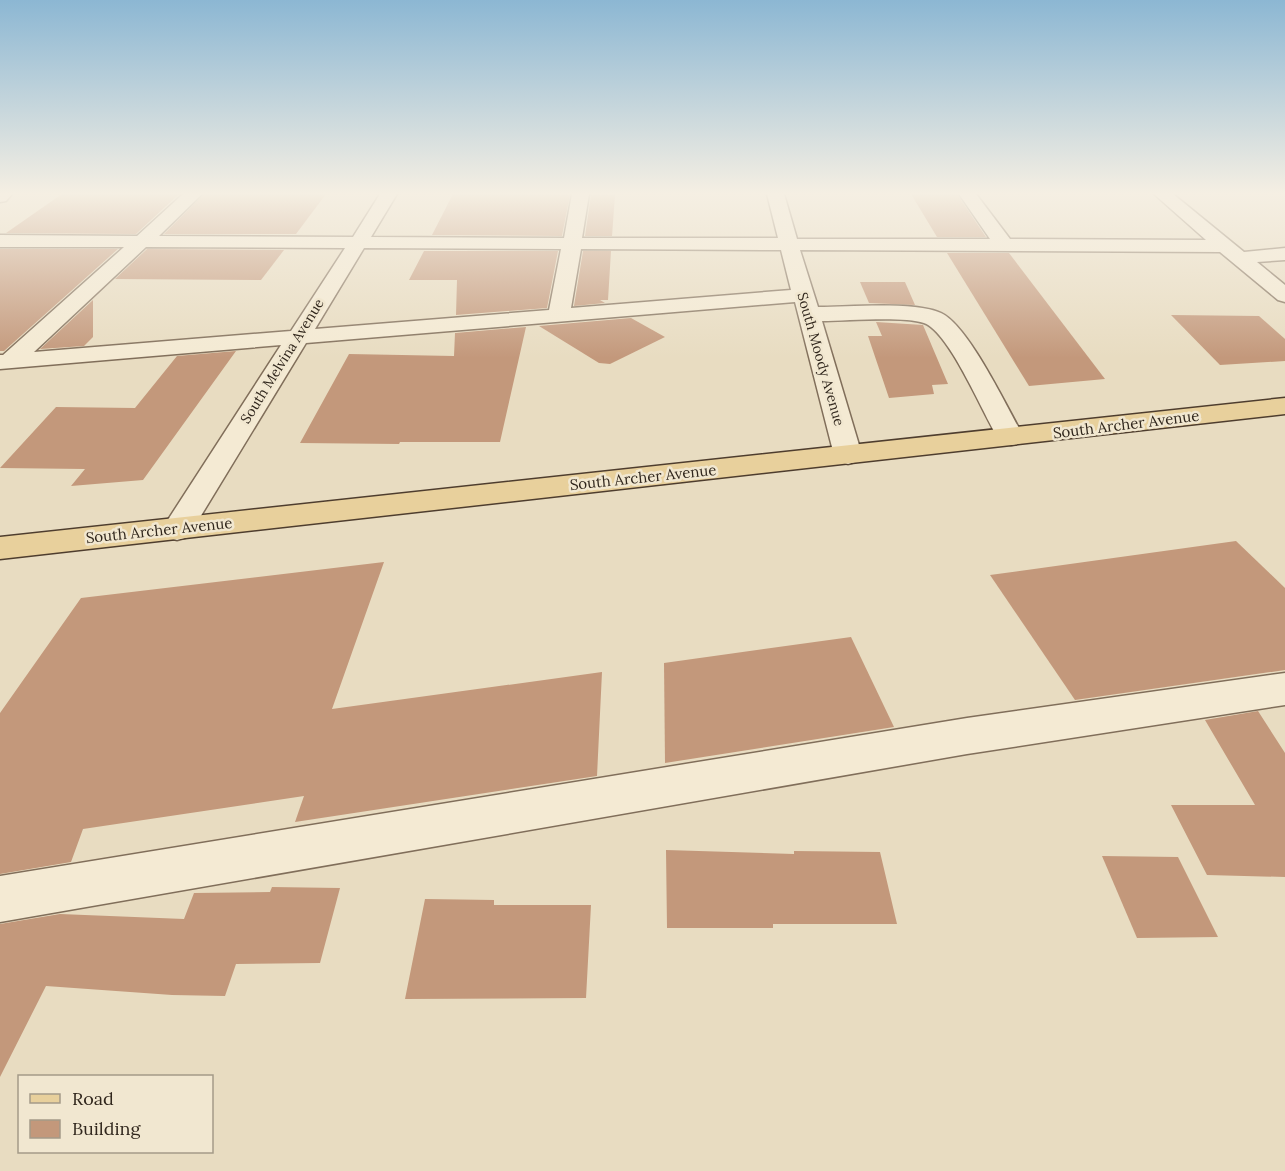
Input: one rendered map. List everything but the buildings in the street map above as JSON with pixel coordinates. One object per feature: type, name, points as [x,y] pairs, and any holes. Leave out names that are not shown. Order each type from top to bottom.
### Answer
[{"type":"main road","name":"South Archer Avenue","points":[[0,548],[1285,406]]},
{"type":"street","points":[[5,362],[134,249]]},
{"type":"street","name":"South Melvina Avenue","points":[[177,529],[354,249]]},
{"type":"street","points":[[559,315],[571,249]]},
{"type":"street","name":"South Moody Avenue","points":[[790,249],[849,455]]},
{"type":"street","points":[[1122,249],[1285,254]]},
{"type":"street","points":[[1227,249],[1285,296]]},
{"type":"street","points":[[5,362],[559,315],[806,305],[933,318],[952,333],[1011,437]]},
{"type":"street","points":[[0,899],[967,736],[1285,689]]}]
